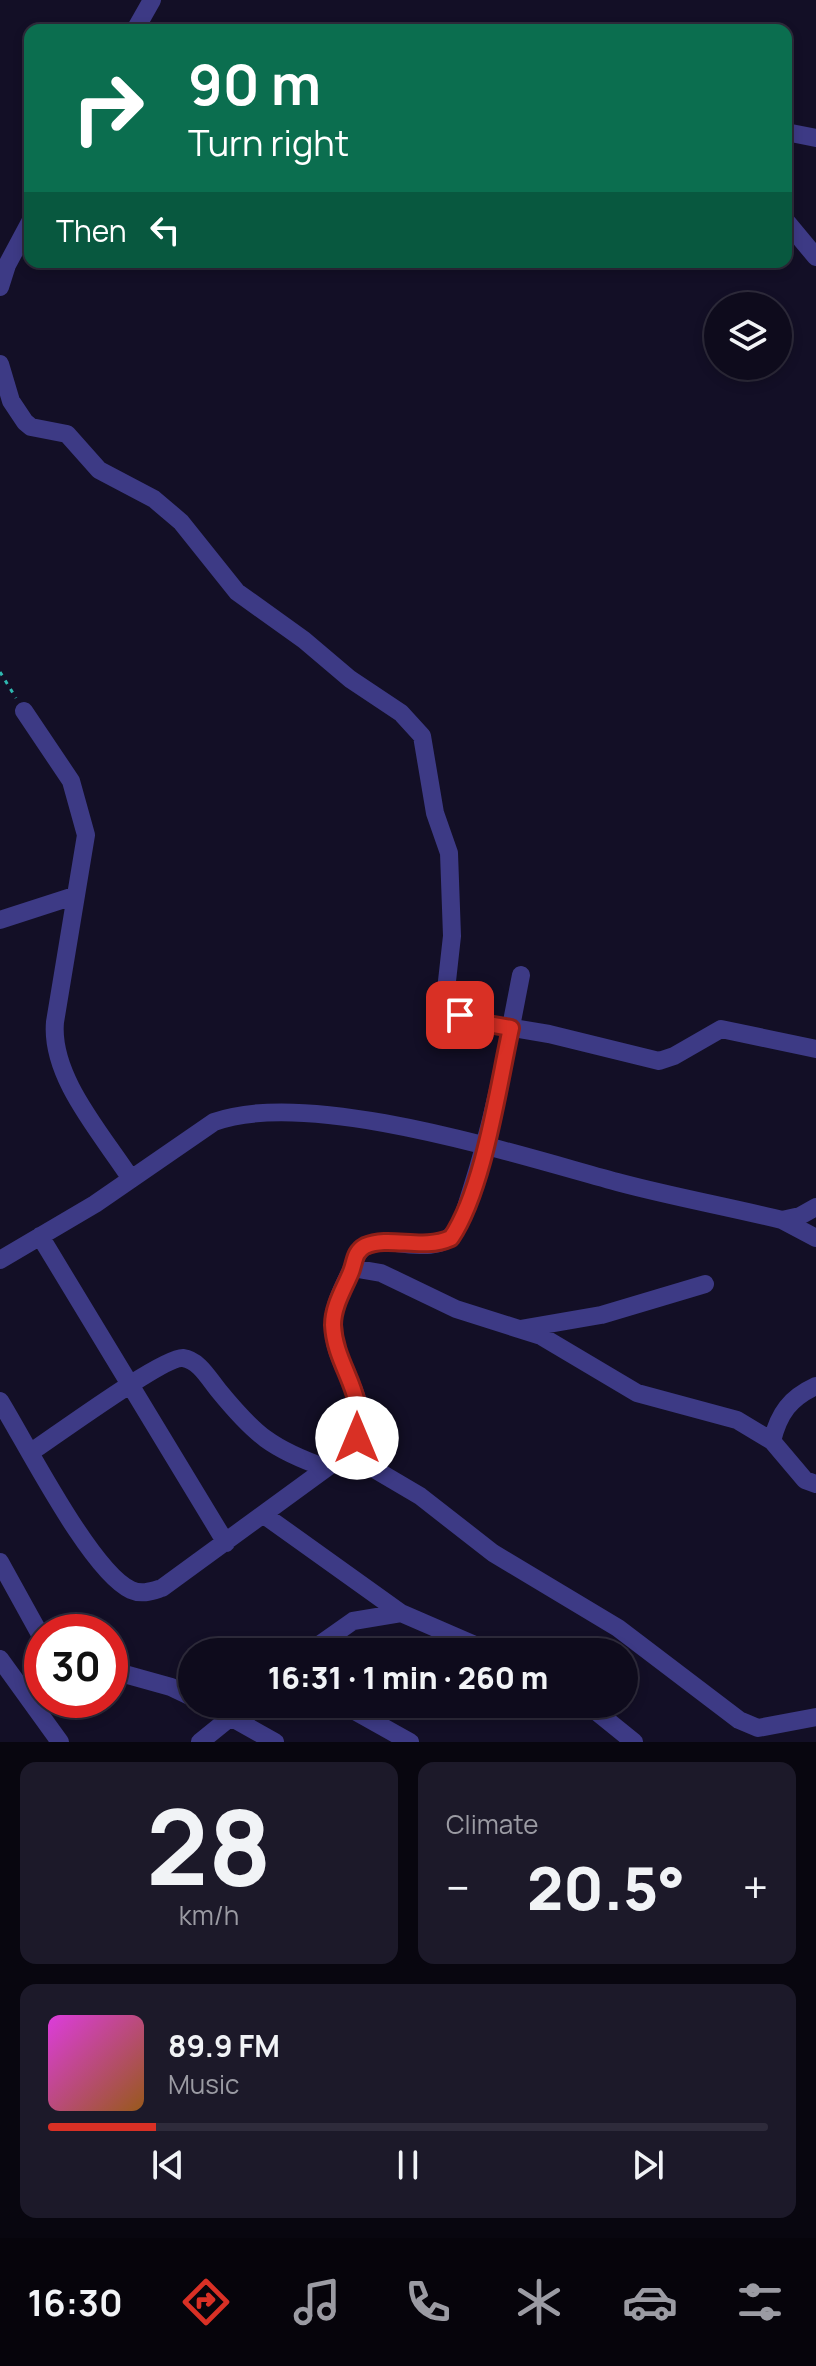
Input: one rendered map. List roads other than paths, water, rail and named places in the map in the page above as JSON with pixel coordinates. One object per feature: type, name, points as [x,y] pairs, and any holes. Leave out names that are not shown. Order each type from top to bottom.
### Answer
[{"type":"street","points":[[138,24],[152,0]]},
{"type":"street","points":[[792,133],[816,138]]},
{"type":"street","points":[[792,228],[816,257]]},
{"type":"street","points":[[0,287],[7,265],[24,233]]},
{"type":"street","points":[[0,364],[11,401],[25,422],[31,427],[67,434],[99,470],[154,499],[181,522],[237,592],[413,723],[426,748],[432,798],[449,853],[452,936],[445,999],[460,1015],[477,1022],[659,1061],[674,1056],[721,1029],[816,1049]]},
{"type":"street","points":[[24,711],[71,781],[86,835],[55,1022],[56,1053],[68,1082],[131,1179]]},
{"type":"street","points":[[0,920],[74,896]]},
{"type":"street","points":[[0,1401],[91,1553],[111,1576],[132,1590],[144,1593],[162,1588],[347,1453],[357,1438],[362,1417],[356,1391],[336,1344],[333,1322],[339,1297],[355,1255],[363,1247],[378,1243],[421,1245],[451,1238],[461,1222],[485,1147],[521,975]]},
{"type":"street","points":[[0,1260],[131,1179],[214,1122],[231,1115],[255,1113],[325,1114],[485,1147],[782,1220],[816,1238]]},
{"type":"street","points":[[782,1220],[800,1216],[816,1207]]},
{"type":"street","points":[[40,1236],[226,1543]]},
{"type":"street","points":[[352,1268],[381,1273],[456,1309],[520,1329],[564,1348],[637,1393],[737,1420],[772,1441],[805,1480],[816,1484]]},
{"type":"street","points":[[520,1329],[601,1315],[705,1284]]},
{"type":"street","points":[[31,1452],[130,1386],[174,1360],[184,1358],[198,1365],[253,1431],[274,1447],[326,1468]]},
{"type":"street","points":[[772,1441],[778,1417],[794,1398],[816,1386]]},
{"type":"street","points":[[347,1453],[420,1496],[493,1553],[618,1628],[739,1720],[758,1728],[816,1717]]},
{"type":"street","points":[[264,1515],[401,1613],[459,1638]]},
{"type":"street","points":[[0,1562],[29,1614]]},
{"type":"street","points":[[329,1638],[353,1621],[401,1613]]},
{"type":"street","points":[[0,1659],[60,1742]]},
{"type":"street","points":[[128,1675],[178,1690]]},
{"type":"street","points":[[200,1742],[230,1718]]},
{"type":"street","points":[[233,1718],[275,1742]]},
{"type":"street","points":[[367,1718],[410,1742]]},
{"type":"street","points":[[604,1718],[634,1742]]}]
